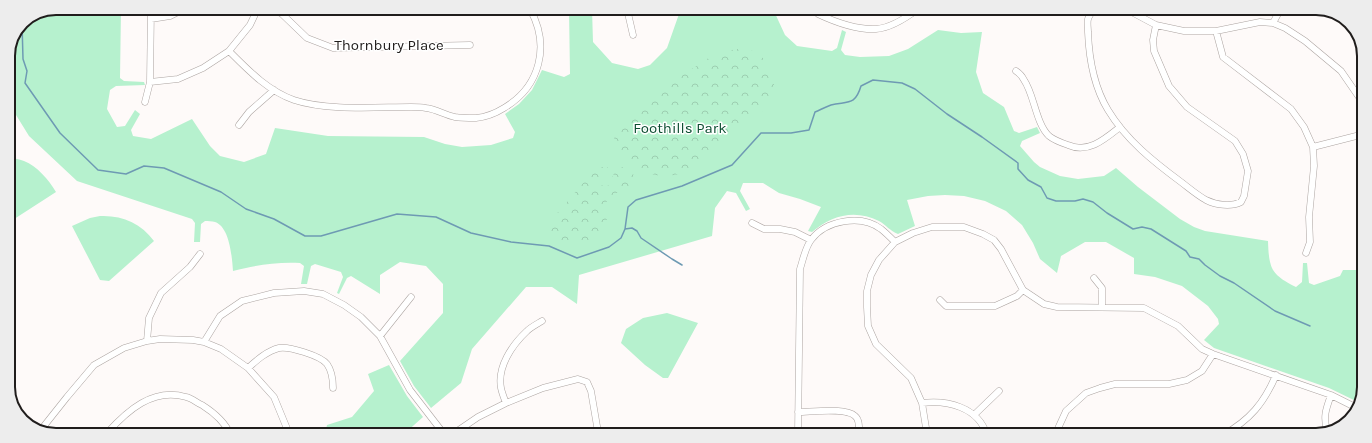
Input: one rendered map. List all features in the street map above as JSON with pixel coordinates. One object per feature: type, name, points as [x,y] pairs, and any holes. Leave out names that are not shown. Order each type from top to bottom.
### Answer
[{"type":"street","points":[[145,102],[150,82],[151,15]]},
{"type":"street","points":[[151,19],[172,15]]},
{"type":"street","points":[[150,82],[178,79],[203,68],[229,51],[250,25],[255,15]]},
{"type":"street","name":"Thornbury Place","points":[[283,15],[307,38],[333,48],[470,45]]},
{"type":"street","points":[[229,51],[255,76],[274,90],[294,100],[326,107],[427,108],[455,117],[477,118],[496,113],[515,101],[530,84],[538,70],[541,52],[540,33],[532,15]]},
{"type":"street","points":[[628,15],[633,35]]},
{"type":"street","points":[[820,15],[856,27],[876,29],[895,24],[910,15]]},
{"type":"street","points":[[1090,15],[1088,19],[1088,51],[1098,89],[1108,110],[1120,128],[1170,174],[1199,195],[1207,200],[1217,203],[1235,205],[1241,202],[1244,196],[1248,171],[1243,154],[1235,142],[1187,107],[1169,86],[1154,51],[1153,40],[1156,25]]},
{"type":"street","points":[[1137,15],[1156,25],[1184,31],[1216,31],[1260,22],[1273,23],[1285,28],[1305,41],[1341,71],[1357,94]]},
{"type":"street","points":[[1273,23],[1277,15]]},
{"type":"street","points":[[1216,31],[1223,57],[1291,109],[1304,127],[1313,147],[1314,166],[1309,217],[1310,242],[1306,253]]},
{"type":"street","points":[[1016,71],[1024,79],[1042,126],[1049,135],[1063,143],[1074,148],[1089,147],[1102,141],[1120,128]]},
{"type":"street","points":[[238,125],[249,112],[274,90]]},
{"type":"street","points":[[1313,147],[1357,136]]},
{"type":"street","points":[[798,428],[800,269],[804,254],[811,240],[828,226],[841,222],[853,221],[864,222],[881,228],[895,242]]},
{"type":"street","points":[[752,223],[764,229],[780,229],[795,232],[811,240]]},
{"type":"street","points":[[926,428],[922,403],[911,378],[876,344],[868,326],[867,296],[871,275],[879,260],[895,242],[913,233],[932,227],[964,227],[994,240],[1001,249],[1023,290],[1044,304],[1057,307],[1144,308],[1178,326],[1202,349],[1331,395],[1353,406]]},
{"type":"street","points":[[147,341],[149,318],[161,293],[190,267],[200,254]]},
{"type":"street","points":[[1094,278],[1102,288],[1102,307]]},
{"type":"street","points":[[940,300],[946,306],[996,306],[1017,296],[1023,290]]},
{"type":"street","points":[[204,342],[220,316],[242,301],[282,292],[323,294],[344,305],[361,317],[380,336],[410,390],[439,428]]},
{"type":"street","points":[[380,336],[411,297]]},
{"type":"street","points":[[506,403],[501,388],[501,375],[504,363],[527,331],[542,321]]},
{"type":"street","points":[[44,426],[94,364],[124,348],[147,341],[175,339],[204,342],[221,349],[248,368],[274,397],[287,428]]},
{"type":"street","points":[[248,368],[262,356],[279,348],[297,349],[327,363],[333,376],[333,388]]},
{"type":"street","points":[[1058,428],[1066,411],[1086,393],[1115,384],[1169,384],[1187,380],[1202,371],[1213,354]]},
{"type":"street","points":[[1233,428],[1250,416],[1263,402],[1276,375]]},
{"type":"street","points":[[462,428],[478,417],[506,403],[543,388],[578,379],[587,382],[591,391],[597,428]]},
{"type":"street","points":[[974,415],[999,391]]},
{"type":"street","points":[[112,428],[142,401],[167,394],[187,397],[212,411],[225,428]]},
{"type":"street","points":[[1326,427],[1325,411],[1331,395]]},
{"type":"street","points":[[922,403],[931,402],[950,404],[960,407],[974,415],[984,428]]},
{"type":"street","points":[[798,412],[846,411],[856,416],[859,422],[858,428]]},
{"type":"green space","points":[[56,15],[121,15],[120,78],[124,81],[144,82],[145,85],[116,86],[110,90],[107,109],[117,127],[125,126],[135,110],[140,114],[131,130],[133,136],[151,139],[192,119],[210,146],[220,156],[244,162],[266,154],[275,128],[328,136],[424,137],[445,144],[462,147],[491,145],[513,138],[515,132],[505,114],[519,104],[532,90],[542,70],[564,77],[570,74],[569,15],[592,15],[593,42],[612,63],[638,69],[650,65],[667,48],[679,15],[776,15],[785,35],[797,46],[832,51],[837,48],[842,30],[846,32],[841,50],[845,55],[860,57],[889,56],[908,49],[938,30],[961,33],[982,32],[976,72],[983,93],[1004,107],[1014,131],[1019,133],[1037,127],[1040,133],[1022,141],[1020,146],[1040,167],[1060,176],[1078,179],[1104,176],[1116,168],[1180,219],[1194,227],[1205,231],[1268,241],[1269,258],[1273,270],[1281,278],[1296,287],[1302,282],[1303,263],[1307,263],[1309,283],[1314,285],[1340,276],[1343,270],[1357,270],[1357,392],[1355,400],[1329,388],[1214,348],[1204,340],[1219,324],[1218,319],[1208,306],[1182,286],[1155,277],[1134,274],[1134,258],[1106,242],[1085,242],[1061,256],[1057,273],[1040,259],[1033,243],[1022,225],[1006,211],[985,201],[964,196],[945,195],[928,196],[907,200],[915,226],[898,234],[879,221],[861,215],[836,218],[828,221],[812,232],[808,231],[821,207],[779,193],[763,183],[743,183],[740,191],[750,209],[746,211],[736,193],[727,191],[715,208],[712,236],[579,275],[577,304],[552,287],[526,287],[472,349],[461,383],[431,408],[414,386],[400,361],[443,313],[443,284],[426,266],[400,262],[380,275],[380,294],[351,276],[347,278],[339,294],[337,293],[343,277],[341,272],[315,264],[311,266],[307,284],[301,284],[304,266],[300,263],[266,264],[233,271],[227,236],[220,225],[214,222],[205,221],[201,224],[200,242],[194,242],[195,223],[192,219],[77,181],[29,136],[15,113],[16,48],[22,33],[33,22],[40,18]]},
{"type":"green space","name":"Foothills Park","points":[[738,49],[748,50],[760,55],[770,69],[774,92],[772,101],[763,111],[732,129],[704,162],[686,172],[676,175],[655,175],[629,164],[618,155],[615,147],[614,134],[667,83],[702,63],[715,53]]},
{"type":"green space","points":[[15,158],[34,166],[46,178],[56,192],[15,218]]},
{"type":"green space","points":[[597,167],[608,167],[601,178],[601,185],[607,187],[617,168],[623,167],[631,170],[639,186],[622,190],[607,198],[607,224],[600,235],[593,241],[584,244],[574,244],[548,236],[546,226]]},
{"type":"green space","points":[[100,216],[116,217],[130,221],[143,229],[154,241],[109,281],[100,280],[72,226],[90,218]]},
{"type":"green space","points":[[667,313],[698,323],[668,378],[663,378],[645,365],[621,343],[626,329],[643,318]]},
{"type":"green space","points":[[389,365],[407,396],[423,417],[411,428],[326,428],[327,425],[352,417],[374,391],[368,374]]},
{"type":"waterway","points":[[22,33],[23,59],[27,71],[25,83],[60,133],[98,170],[126,174],[144,166],[164,168],[221,192],[246,209],[274,219],[305,236],[321,236],[397,214],[436,217],[471,233],[511,242],[549,246],[577,258],[609,247],[621,238],[625,229],[628,207],[636,200],[682,186],[732,165],[761,133],[791,133],[809,130],[815,112],[831,105],[850,102],[856,97],[861,86],[873,80],[902,83],[915,89],[947,114],[1018,163],[1018,169],[1028,180],[1041,187],[1047,198],[1056,201],[1075,201],[1083,199],[1093,202],[1107,213],[1133,229],[1142,227],[1151,229],[1186,251],[1190,257],[1199,259],[1220,276],[1234,283],[1275,311],[1310,326]]},
{"type":"waterway","points":[[625,229],[632,228],[637,231],[641,238],[682,265]]}]
